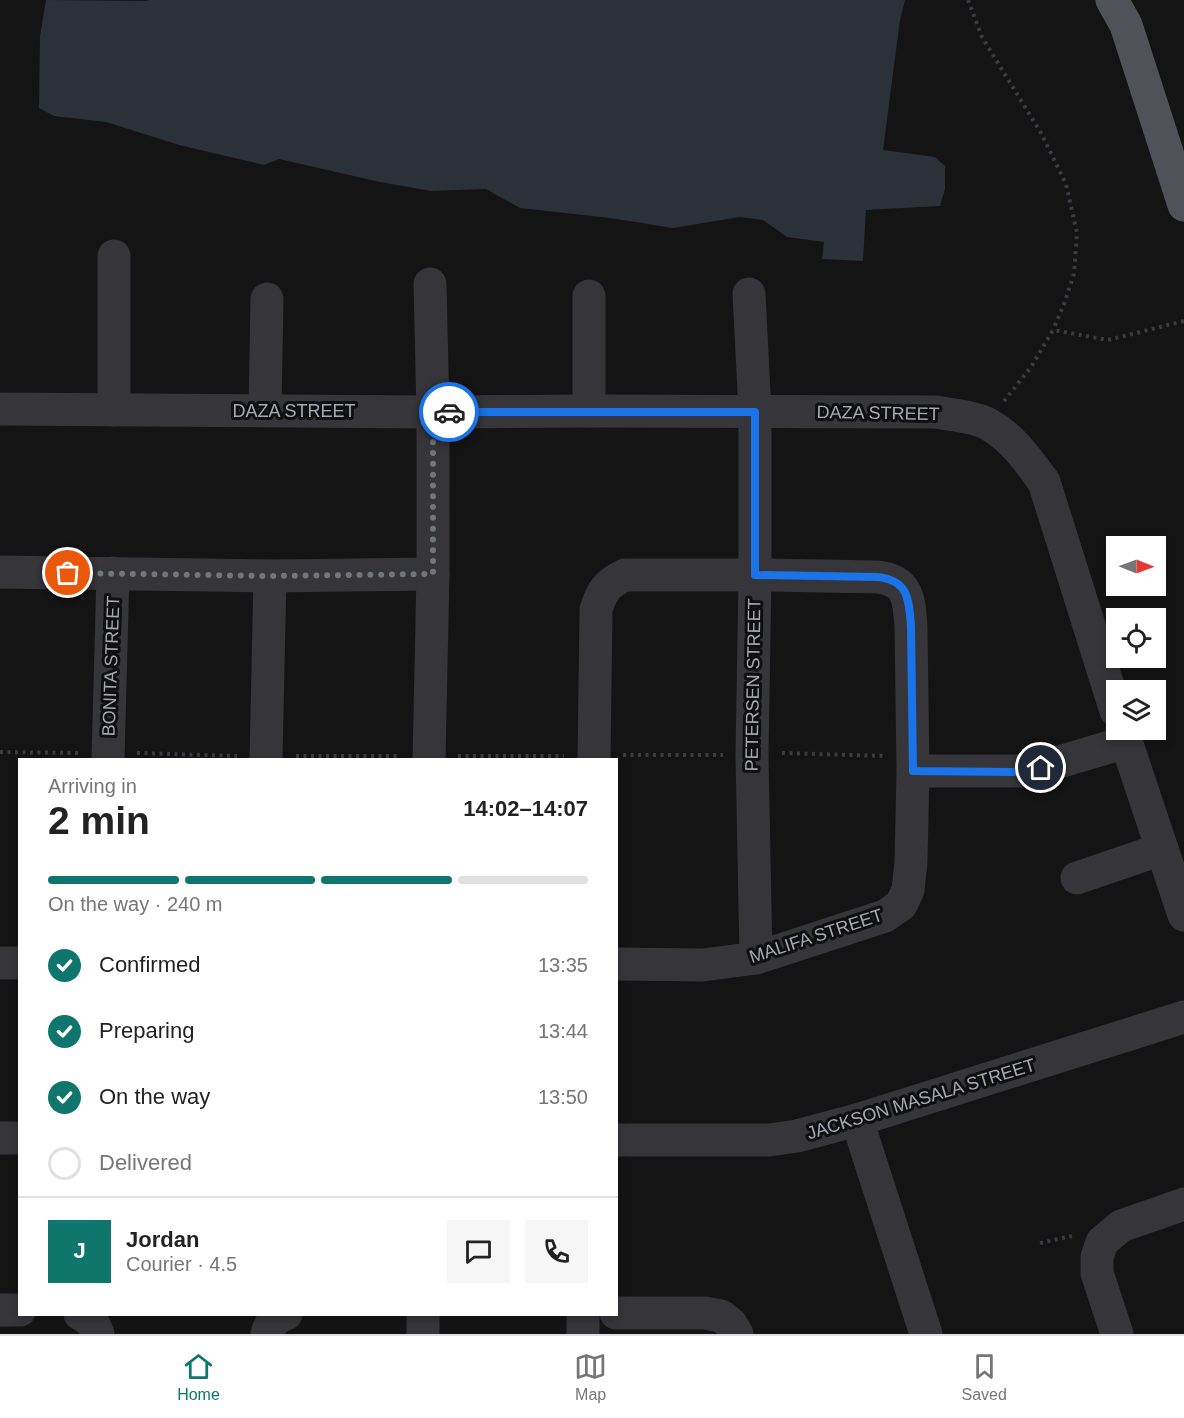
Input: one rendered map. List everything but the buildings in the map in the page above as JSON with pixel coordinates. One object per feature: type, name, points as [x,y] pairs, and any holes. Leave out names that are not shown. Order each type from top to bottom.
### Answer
[{"type":"main road","points":[[1120,8],[1184,205]]},
{"type":"street","points":[[114,256],[114,410]]},
{"type":"street","points":[[429,758],[433,574],[430,284]]},
{"type":"street","name":"PETERSEN STREET","points":[[749,294],[755,412],[752,755],[756,958]]},
{"type":"street","points":[[589,296],[589,411]]},
{"type":"street","points":[[265,410],[267,299]]},
{"type":"street","name":"DAZA STREET","points":[[0,410],[936,412],[959,416],[986,423],[1010,441],[1029,461],[1044,482],[1106,680]]},
{"type":"street","points":[[0,572],[270,576],[433,574]]},
{"type":"street","name":"BONITA STREET","points":[[108,756],[113,573]]},
{"type":"street","points":[[594,757],[596,610],[606,587],[615,579],[625,575],[755,575]]},
{"type":"street","name":"MALIFA STREET","points":[[618,964],[703,965],[756,958],[885,916],[901,905],[908,890],[911,862],[913,764],[911,627],[909,604],[905,592],[890,578],[755,575]]},
{"type":"street","points":[[266,758],[270,576]]},
{"type":"street","points":[[913,764],[1029,771],[1113,740]]},
{"type":"street","points":[[1125,740],[1184,915]]},
{"type":"street","points":[[1077,878],[1162,849]]},
{"type":"street","points":[[0,963],[18,963]]},
{"type":"street","name":"JACKSON MASALA STREET","points":[[618,1140],[769,1140],[797,1136],[857,1120],[1184,1017]]},
{"type":"street","points":[[857,1120],[926,1334]]},
{"type":"street","points":[[0,1138],[18,1138]]},
{"type":"street","points":[[1117,1334],[1097,1273],[1097,1257],[1102,1242],[1121,1226],[1184,1204]]},
{"type":"street","points":[[0,1310],[18,1310]]},
{"type":"street","points":[[618,1312],[705,1313],[721,1316],[731,1324],[737,1334]]},
{"type":"street","points":[[84,1316],[95,1325],[98,1334]]},
{"type":"street","points":[[267,1334],[274,1320],[282,1316]]},
{"type":"street","points":[[423,1316],[423,1334]]},
{"type":"street","points":[[583,1316],[583,1334]]},
{"type":"path","points":[[968,0],[982,37],[1041,133],[1065,184],[1077,233],[1074,274],[1053,330],[1031,366],[986,423]]},
{"type":"path","points":[[1053,330],[1108,340],[1184,321]]},
{"type":"path","points":[[0,752],[266,758],[594,757],[752,755],[774,752],[913,764]]},
{"type":"shaded area","points":[[46,0],[905,0],[900,20],[883,150],[935,157],[945,166],[945,189],[940,206],[866,210],[863,261],[822,259],[824,242],[787,237],[763,220],[740,217],[673,228],[520,208],[486,189],[431,191],[279,159],[264,165],[179,145],[106,122],[54,116],[39,108],[40,36]]},
{"type":"way so far","points":[[68,573],[270,576],[433,574],[433,412],[449,412]]},
{"type":"route","points":[[449,412],[755,412],[755,575],[877,577],[890,578],[899,584],[909,604],[911,627],[913,771],[1012,772],[1041,768]]}]
